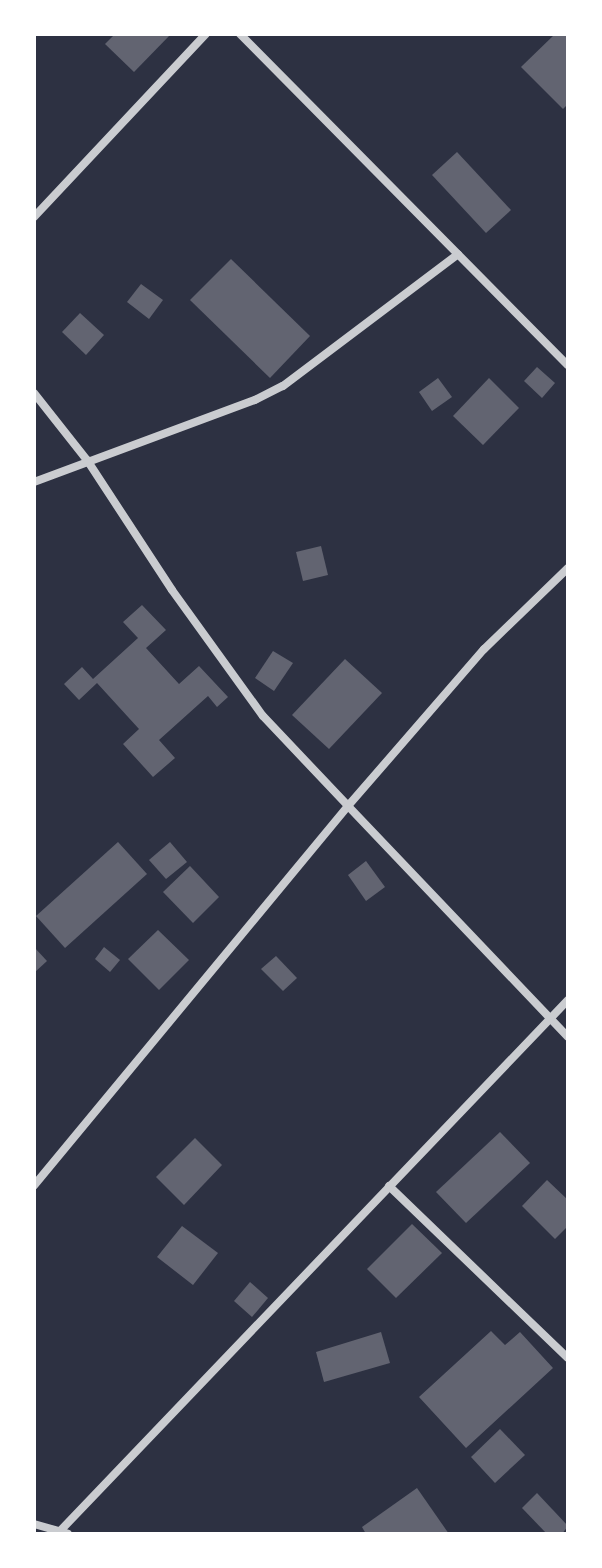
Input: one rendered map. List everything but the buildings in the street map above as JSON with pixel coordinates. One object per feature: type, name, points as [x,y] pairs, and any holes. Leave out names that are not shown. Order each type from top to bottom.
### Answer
[{"type":"street","points":[[34,217],[206,34]]},
{"type":"street","points":[[240,34],[568,365]]},
{"type":"street","points":[[34,482],[255,400],[283,386],[458,254]]},
{"type":"street","points":[[34,393],[87,460],[172,590],[263,716],[568,1037]]},
{"type":"street","points":[[34,1186],[348,806],[484,649],[568,568]]},
{"type":"street","points":[[34,1524],[64,1532],[568,1000]]},
{"type":"street","points":[[389,1186],[568,1358]]}]
